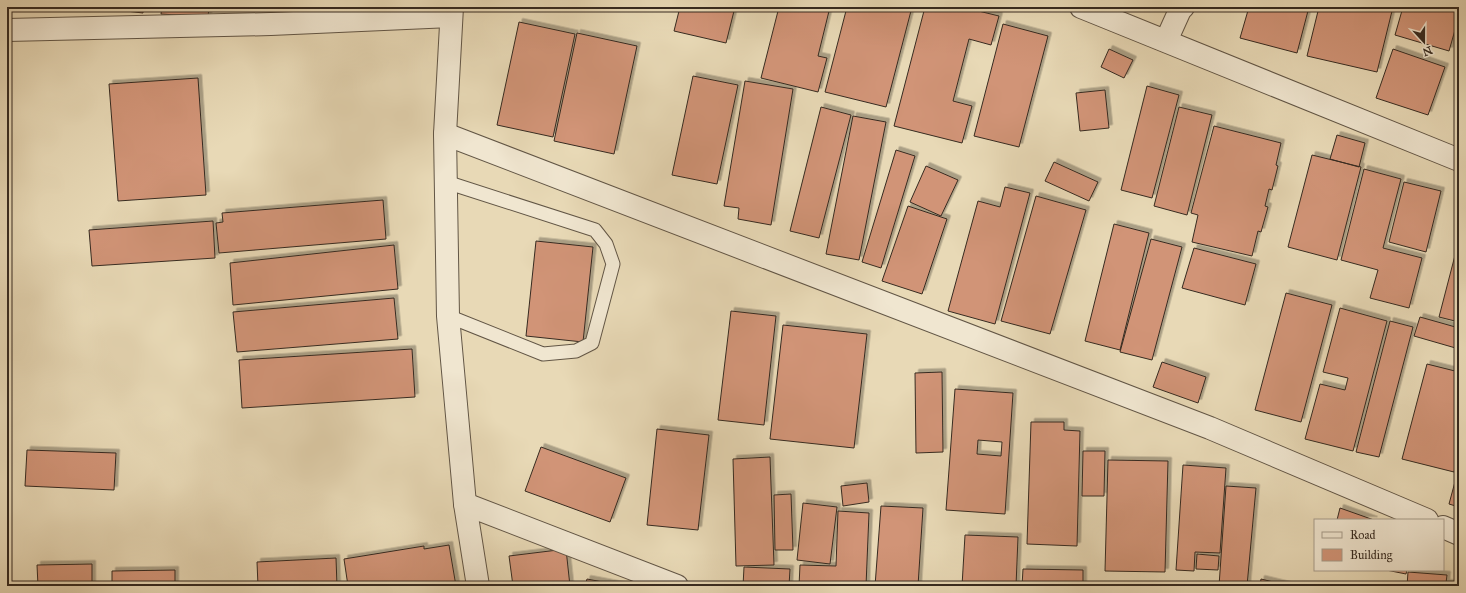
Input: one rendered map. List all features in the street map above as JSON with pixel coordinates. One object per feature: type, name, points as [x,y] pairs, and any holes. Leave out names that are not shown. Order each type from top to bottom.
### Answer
[{"type":"street","points":[[1081,7],[1459,160]]},
{"type":"street","points":[[1166,41],[1180,10],[1183,7]]},
{"type":"street","points":[[7,30],[271,24],[452,11],[445,134],[448,316],[465,504],[478,586]]},
{"type":"street","points":[[445,134],[1210,428],[1425,519]]},
{"type":"street","points":[[465,504],[677,586]]},
{"type":"street","points":[[1444,527],[1459,534]]},
{"type":"lane","points":[[446,182],[595,230],[606,244],[613,264],[592,343],[576,351],[543,354],[448,316]]},
{"type":"building","points":[[93,7],[143,7],[143,13]]},
{"type":"building","points":[[162,7],[209,7],[208,17],[161,14]]},
{"type":"building","points":[[680,7],[735,7],[726,43],[674,31]]},
{"type":"building","points":[[779,7],[830,7],[818,56],[827,58],[818,92],[761,78]]},
{"type":"building","points":[[847,7],[912,7],[886,107],[825,92]]},
{"type":"building","points":[[925,7],[962,7],[999,16],[991,45],[969,39],[953,101],[972,106],[962,143],[894,126]]},
{"type":"building","points":[[1249,7],[1309,7],[1297,53],[1240,38]]},
{"type":"building","points":[[1319,7],[1393,7],[1377,72],[1307,56]]},
{"type":"building","points":[[1403,7],[1459,7],[1459,16],[1449,51],[1395,35]]},
{"type":"building","points":[[519,22],[575,34],[553,137],[497,125]]},
{"type":"building","points":[[1003,24],[1048,36],[1019,147],[974,136]]},
{"type":"building","points":[[577,33],[637,46],[614,154],[554,141]]},
{"type":"building","points":[[1109,49],[1133,60],[1124,78],[1101,67]]},
{"type":"building","points":[[1393,49],[1445,67],[1428,115],[1376,98]]},
{"type":"building","points":[[693,76],[738,85],[717,184],[672,175]]},
{"type":"building","points":[[198,78],[206,195],[118,201],[109,84]]},
{"type":"building","points":[[745,81],[793,89],[771,225],[738,219],[739,208],[724,206]]},
{"type":"building","points":[[1147,86],[1179,95],[1152,198],[1121,190]]},
{"type":"building","points":[[1105,90],[1109,128],[1080,131],[1076,93]]},
{"type":"building","points":[[821,107],[851,115],[819,238],[790,231]]},
{"type":"building","points":[[1179,107],[1212,115],[1187,215],[1154,206]]},
{"type":"building","points":[[853,116],[886,122],[859,260],[826,254]]},
{"type":"building","points":[[1214,126],[1281,143],[1276,165],[1278,166],[1272,190],[1269,189],[1265,206],[1268,207],[1261,232],[1258,231],[1252,256],[1192,242],[1198,215],[1191,213]]},
{"type":"building","points":[[1337,135],[1365,143],[1359,167],[1330,159]]},
{"type":"building","points":[[896,150],[915,156],[881,268],[862,262]]},
{"type":"building","points":[[1312,155],[1361,167],[1337,260],[1288,247]]},
{"type":"building","points":[[1054,162],[1098,182],[1089,201],[1045,181]]},
{"type":"building","points":[[926,166],[958,180],[941,216],[910,202]]},
{"type":"building","points":[[1364,169],[1401,179],[1383,248],[1422,258],[1409,308],[1370,298],[1378,270],[1341,260]]},
{"type":"building","points":[[1404,182],[1441,191],[1426,252],[1389,242]]},
{"type":"building","points":[[1005,187],[1030,193],[995,324],[948,311],[978,201],[1000,207]]},
{"type":"building","points":[[1036,196],[1086,210],[1050,334],[1001,321]]},
{"type":"building","points":[[383,200],[386,239],[219,253],[216,223],[223,222],[222,213]]},
{"type":"building","points":[[908,206],[947,219],[922,294],[882,281]]},
{"type":"building","points":[[213,221],[215,258],[92,266],[89,230]]},
{"type":"building","points":[[1114,224],[1149,233],[1120,350],[1085,341]]},
{"type":"building","points":[[1151,239],[1182,247],[1152,360],[1120,352]]},
{"type":"building","points":[[1459,240],[1459,322],[1439,317]]},
{"type":"building","points":[[536,241],[593,247],[583,342],[526,336]]},
{"type":"building","points":[[394,245],[398,289],[233,305],[230,263]]},
{"type":"building","points":[[1194,248],[1256,264],[1245,305],[1182,288]]},
{"type":"building","points":[[1286,293],[1332,305],[1301,422],[1255,410]]},
{"type":"building","points":[[394,298],[398,339],[237,352],[233,312]]},
{"type":"building","points":[[1340,308],[1387,321],[1353,451],[1305,439],[1320,384],[1345,390],[1348,378],[1323,372]]},
{"type":"building","points":[[731,311],[776,316],[764,425],[718,420]]},
{"type":"building","points":[[1420,317],[1459,328],[1459,349],[1414,336]]},
{"type":"building","points":[[1390,321],[1413,327],[1379,457],[1356,452]]},
{"type":"building","points":[[783,325],[867,334],[854,448],[770,439]]},
{"type":"building","points":[[412,349],[415,397],[242,408],[239,360]]},
{"type":"building","points":[[1162,362],[1206,377],[1198,403],[1153,387]]},
{"type":"building","points":[[1427,364],[1459,372],[1459,452],[1454,472],[1402,459]]},
{"type":"building","points":[[942,372],[943,452],[916,453],[915,373]]},
{"type":"building","points":[[955,389],[1013,393],[1005,514],[946,510]],"holes":[[[978,440],[1002,442],[1001,456],[977,454]]]},
{"type":"building","points":[[1031,422],[1064,422],[1064,430],[1080,431],[1077,546],[1027,544]]},
{"type":"building","points":[[657,429],[709,435],[698,530],[647,525]]},
{"type":"building","points":[[541,447],[626,478],[610,522],[525,491]]},
{"type":"building","points":[[27,450],[116,453],[114,490],[25,486]]},
{"type":"building","points":[[1083,451],[1105,451],[1104,496],[1082,496]]},
{"type":"building","points":[[770,457],[774,565],[736,566],[733,459]]},
{"type":"building","points":[[1108,460],[1168,461],[1165,572],[1105,571]]},
{"type":"building","points":[[1183,465],[1226,468],[1220,553],[1195,552],[1194,571],[1176,570]]},
{"type":"building","points":[[1459,467],[1459,507],[1449,504]]},
{"type":"building","points":[[867,483],[869,502],[843,506],[841,486]]},
{"type":"building","points":[[1226,486],[1256,488],[1247,586],[1219,586]]},
{"type":"building","points":[[791,494],[793,550],[775,550],[774,495]]},
{"type":"building","points":[[803,503],[837,507],[830,564],[797,560]]},
{"type":"building","points":[[881,506],[923,508],[918,586],[875,586]]},
{"type":"building","points":[[1340,508],[1371,519],[1337,519]]},
{"type":"building","points":[[838,511],[869,513],[866,586],[799,586],[800,565],[836,566]]},
{"type":"building","points":[[965,535],[1018,537],[1016,586],[962,586]]},
{"type":"building","points":[[449,545],[456,586],[348,586],[344,559],[424,546],[424,549]]},
{"type":"building","points":[[566,549],[570,586],[513,586],[509,556]]},
{"type":"building","points":[[1197,554],[1219,556],[1218,570],[1196,569]]},
{"type":"building","points":[[336,558],[337,586],[258,586],[257,562]]},
{"type":"building","points":[[92,564],[92,586],[38,586],[37,565]]},
{"type":"building","points":[[744,567],[790,569],[789,586],[743,586]]},
{"type":"building","points":[[1023,569],[1083,570],[1083,586],[1022,586]]},
{"type":"building","points":[[175,570],[175,586],[112,586],[112,571]]},
{"type":"building","points":[[1391,571],[1407,571],[1406,574]]},
{"type":"building","points":[[1408,572],[1447,575],[1446,583],[1459,584],[1459,586],[1407,586]]},
{"type":"building","points":[[587,579],[624,586],[585,586]]},
{"type":"building","points":[[1261,579],[1290,586],[1260,586]]}]
